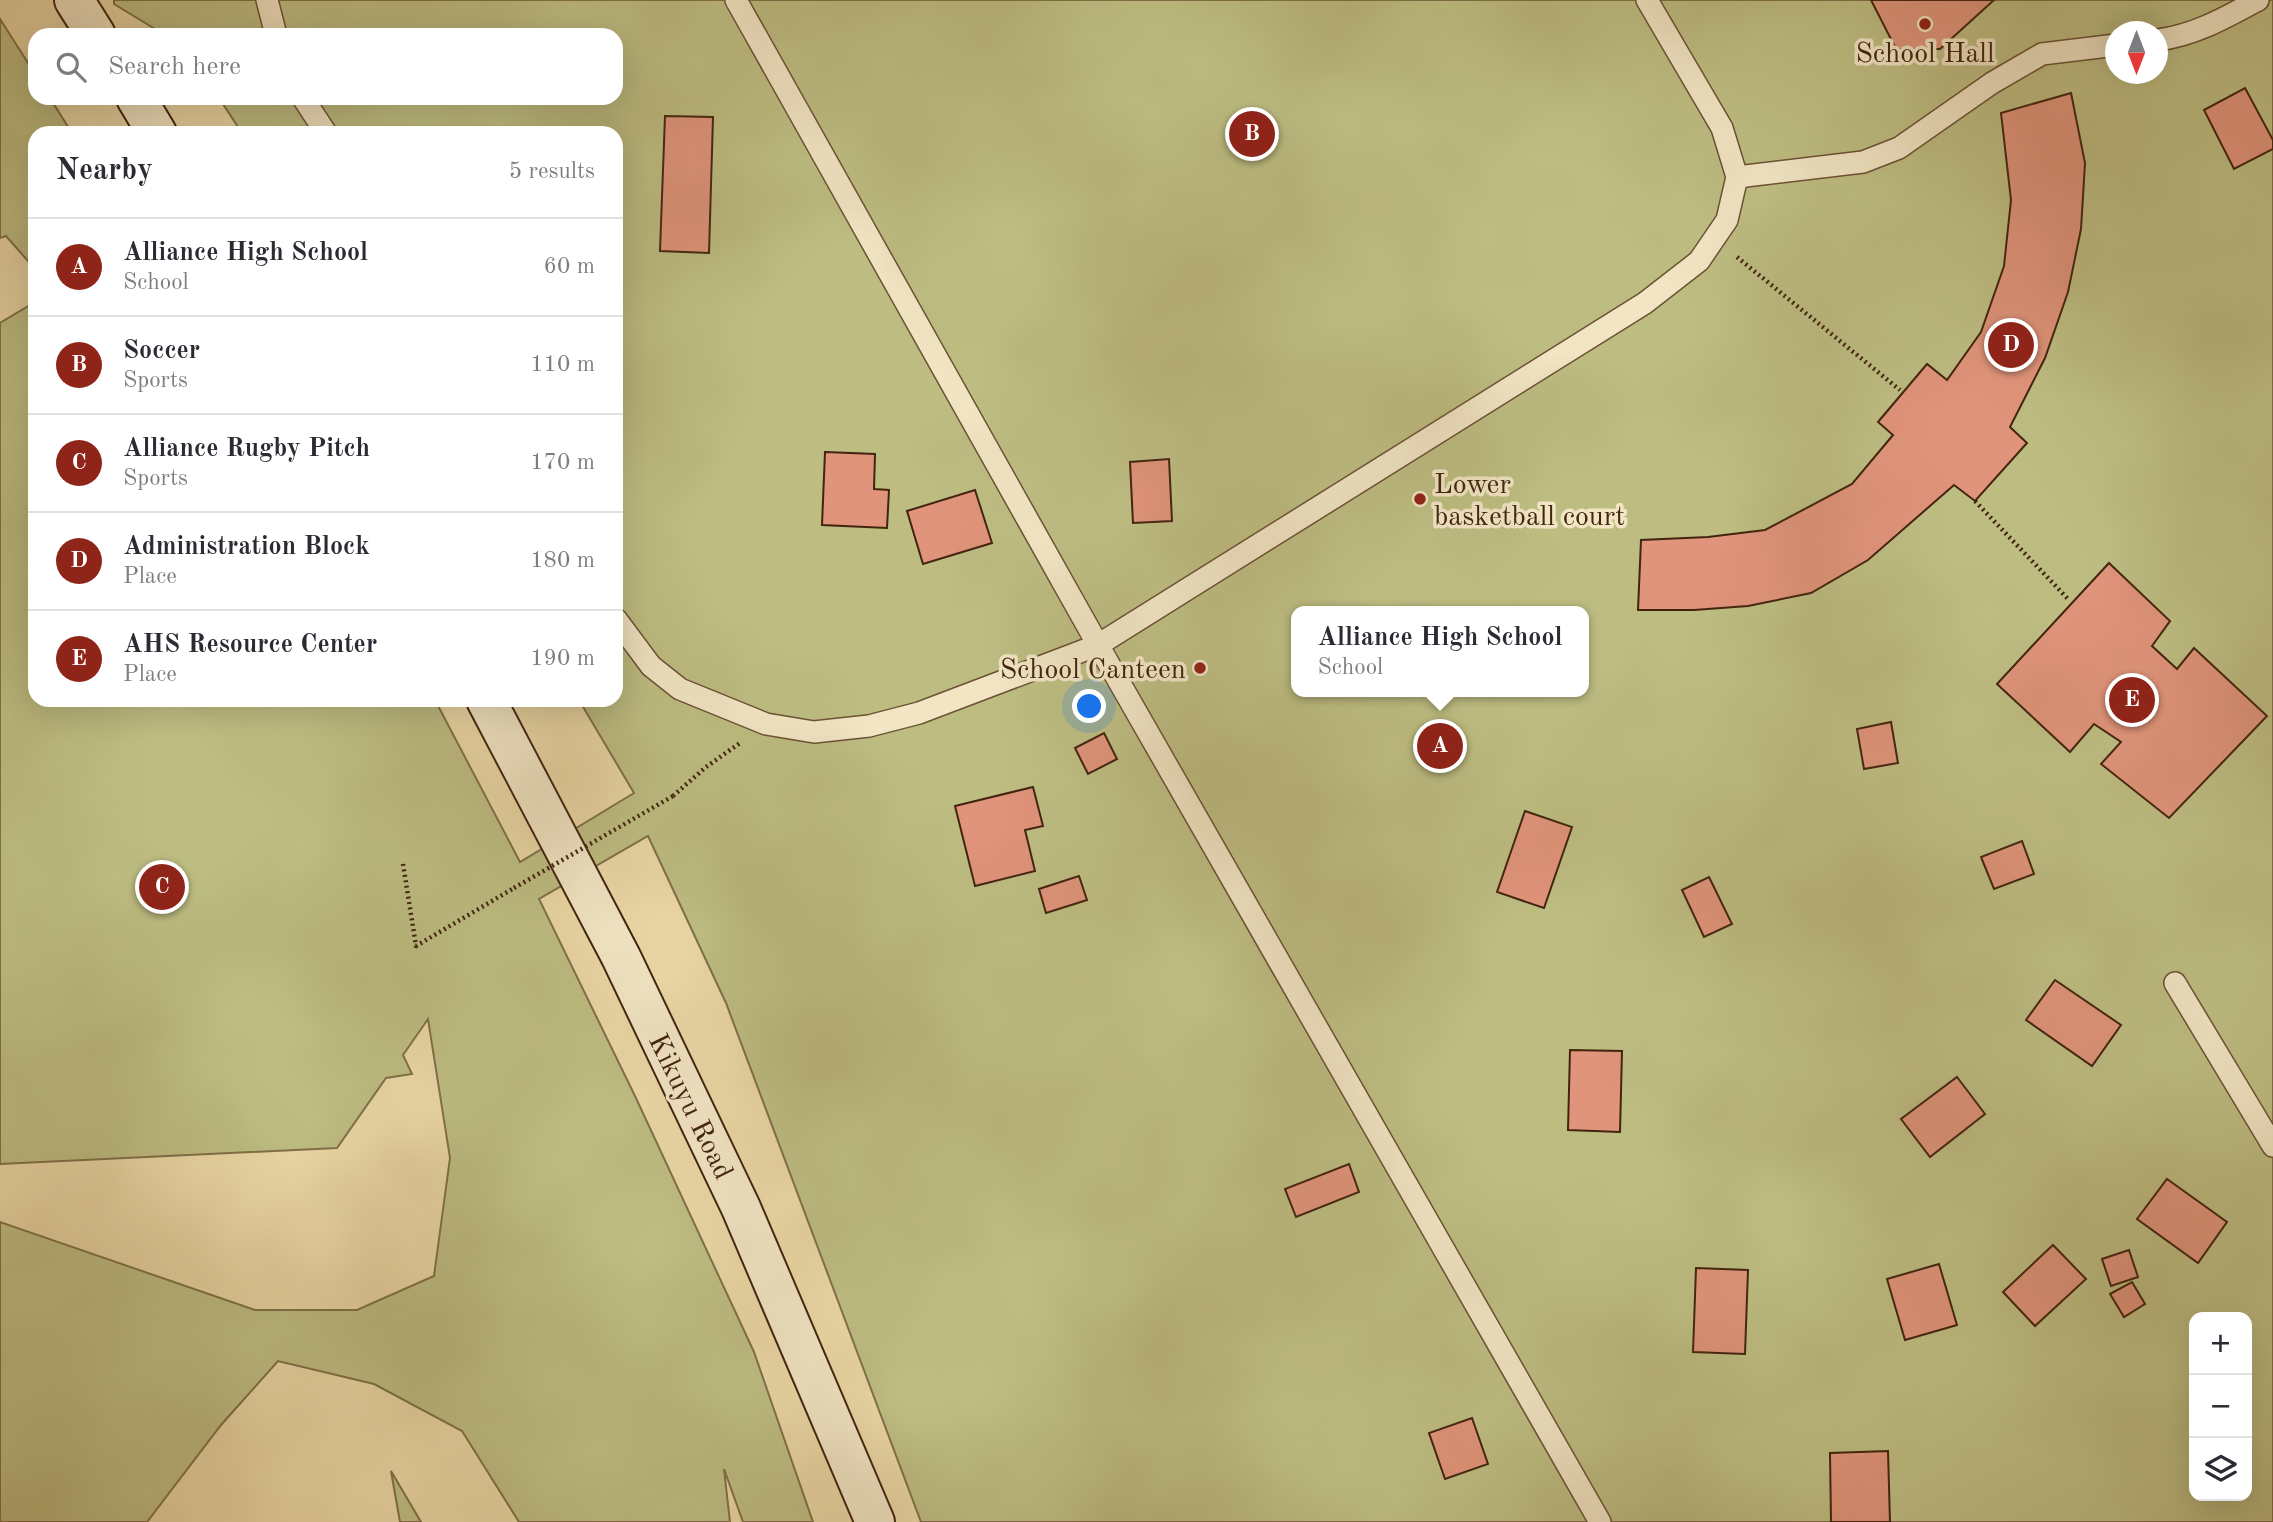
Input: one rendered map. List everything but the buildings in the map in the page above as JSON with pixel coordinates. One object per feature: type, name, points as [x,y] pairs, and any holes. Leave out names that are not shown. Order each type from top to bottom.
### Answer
[{"type":"main road","points":[[74,0],[92,28]]},
{"type":"main road","points":[[140,105],[153,126]]},
{"type":"main road","name":"Kikuyu Road","points":[[490,707],[621,957],[741,1208],[874,1522]]},
{"type":"lane","points":[[267,0],[274,28]]},
{"type":"lane","points":[[736,0],[1098,645],[1600,1522]]},
{"type":"lane","points":[[623,629],[650,666],[680,689],[766,724],[814,732],[869,726],[919,713],[1098,645],[1645,303],[1699,261],[1727,220],[1737,177],[1722,128],[1647,0]]},
{"type":"lane","points":[[2168,38],[2205,29],[2258,0]]},
{"type":"lane","points":[[1737,177],[1863,162],[1899,148],[1992,83],[2042,54],[2105,46]]},
{"type":"lane","points":[[308,105],[321,126]]},
{"type":"lane","points":[[2175,983],[2273,1146]]},
{"type":"path","points":[[1714,239],[1900,390]]},
{"type":"path","points":[[1975,501],[2068,599]]},
{"type":"path","points":[[403,864],[416,946],[673,796],[706,767],[766,724]]},
{"type":"green space","points":[[114,0],[2273,0],[2273,1522],[921,1522],[726,1003],[648,836],[539,899],[635,1096],[754,1352],[813,1522],[743,1522],[724,1469],[730,1522],[519,1522],[462,1431],[374,1384],[278,1361],[221,1425],[147,1522],[0,1522],[0,1222],[255,1310],[357,1310],[434,1276],[450,1158],[428,1019],[403,1055],[412,1074],[386,1078],[337,1148],[0,1164],[0,323],[28,306],[28,707],[439,707],[520,862],[634,793],[583,707],[623,707],[623,126],[237,126],[224,105],[623,105],[623,28],[153,28],[114,4]]},
{"type":"green space","points":[[0,19],[28,63],[28,105],[54,105],[68,126],[28,126],[28,261],[6,236],[0,238]]},
{"type":"green space","points":[[391,1471],[421,1522],[400,1522]]},
{"type":"place","name":"School Hall","points":[[1925,24]]},
{"type":"place","name":"Soccer","points":[[1252,134]]},
{"type":"place","name":"Administration Block","points":[[2011,345]]},
{"type":"place","name":"Lower basketball court","points":[[1420,499]]},
{"type":"place","name":"School Canteen","points":[[1200,668]]},
{"type":"place","name":"AHS Resource Center","points":[[2132,700]]},
{"type":"place","name":"Alliance High School","points":[[1440,746]]},
{"type":"place","name":"Alliance Rugby Pitch","points":[[162,887]]}]
